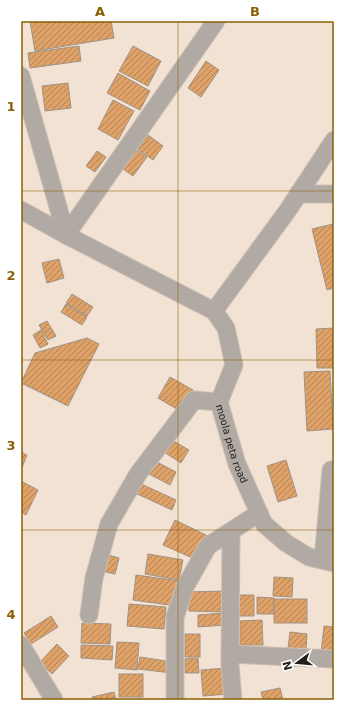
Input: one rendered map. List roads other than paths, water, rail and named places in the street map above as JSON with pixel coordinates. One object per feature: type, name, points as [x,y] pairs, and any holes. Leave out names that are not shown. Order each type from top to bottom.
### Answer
[{"type":"street","points":[[66,235],[216,21]]},
{"type":"street","points":[[21,76],[66,235]]},
{"type":"street","points":[[214,311],[298,194],[334,140]]},
{"type":"street","points":[[298,194],[334,194]]},
{"type":"street","name":"moola peta road","points":[[21,210],[66,235],[214,311],[226,328],[234,365],[219,402],[237,464],[259,513],[264,524],[286,543],[309,557],[328,562]]},
{"type":"street","points":[[89,615],[94,578],[109,524],[138,474],[194,400],[219,402]]},
{"type":"street","points":[[328,562],[331,470],[334,470]]},
{"type":"street","points":[[175,700],[175,617],[185,587],[208,546],[259,513]]},
{"type":"street","points":[[231,531],[230,654],[233,700]]},
{"type":"street","points":[[21,645],[54,700]]},
{"type":"street","points":[[230,654],[334,659]]}]
